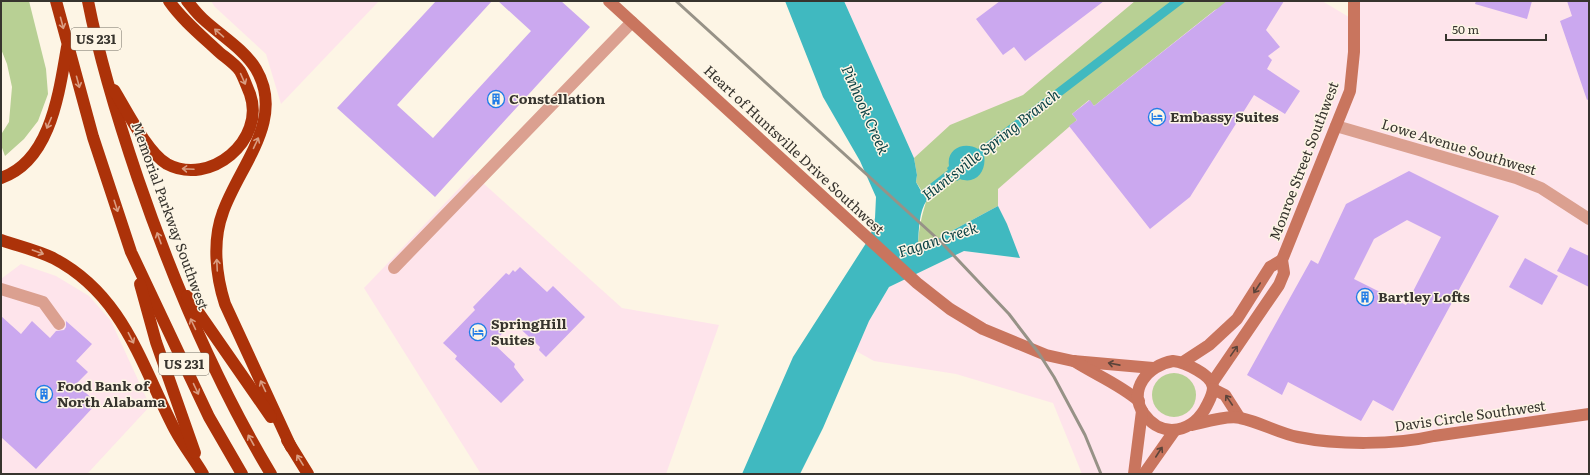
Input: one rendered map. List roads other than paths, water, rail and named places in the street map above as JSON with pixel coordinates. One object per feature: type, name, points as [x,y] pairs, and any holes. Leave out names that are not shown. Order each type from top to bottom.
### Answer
[{"type":"highway","name":"US 231","points":[[56,1],[93,137],[131,252],[209,417],[242,474]]},
{"type":"highway","name":"Memorial Parkway Southwest","points":[[88,1],[105,76],[128,152],[172,275],[224,388],[271,474]]},
{"type":"highway","points":[[105,76],[149,147],[167,164],[183,169],[200,170],[218,164],[235,152],[242,144],[250,125],[252,104],[250,94],[239,70],[193,28],[168,1]]},
{"type":"highway","points":[[187,1],[202,18],[251,61],[261,79],[264,89],[266,109],[262,130],[223,212],[218,241],[217,268],[218,281],[225,304],[291,446]]},
{"type":"highway","points":[[1,178],[20,169],[39,146],[56,108],[68,44]]},
{"type":"highway","points":[[1,240],[53,258],[80,276],[104,298],[125,326],[176,431],[203,474]]},
{"type":"highway","points":[[131,252],[156,342],[203,474]]},
{"type":"highway","points":[[172,275],[291,446],[308,474]]},
{"type":"street","name":"Heart of Huntsville Drive Southwest","points":[[609,1],[917,284],[950,309],[983,329],[1042,354],[1073,361],[1153,368]]},
{"type":"street","name":"Monroe Street Southwest","points":[[1192,424],[1203,413],[1213,386],[1279,285],[1284,273],[1282,260],[1350,91],[1353,71],[1354,1]]},
{"type":"street","points":[[394,268],[632,22]]},
{"type":"street","name":"Lowe Avenue Southwest","points":[[1336,126],[1516,178],[1541,188],[1589,219]]},
{"type":"street","name":"Monroe Street Southwest","points":[[1183,362],[1209,345],[1237,319],[1270,267],[1282,260]]},
{"type":"street","points":[[1,289],[43,302],[59,324]]},
{"type":"street","name":"Heart of Huntsville Drive Southwest","points":[[1073,361],[1091,372],[1115,383],[1141,406]]},
{"type":"street","points":[[1134,474],[1141,406],[1141,382],[1153,368],[1162,363],[1173,361],[1183,362],[1192,367],[1225,395],[1239,417],[1192,424],[1175,430],[1165,429],[1148,419],[1141,406]]},
{"type":"street","name":"Davis Circle Southwest","points":[[1239,417],[1298,437],[1338,441],[1378,442],[1414,441],[1434,436],[1589,414]]},
{"type":"street","points":[[1144,474],[1175,430]]},
{"type":"water","points":[[785,1],[844,1],[914,158],[917,175],[916,182],[921,191],[948,170],[947,168],[949,166],[950,155],[953,151],[962,146],[978,149],[1171,1],[1186,1],[984,155],[984,166],[979,175],[971,180],[960,179],[957,181],[955,178],[933,194],[924,204],[920,220],[918,243],[922,247],[928,246],[944,235],[998,206],[1007,224],[1020,258],[964,251],[889,287],[869,321],[823,428],[800,474],[742,474],[793,357],[870,237],[875,218],[876,197],[860,161],[823,97]]},
{"type":"railway","points":[[676,1],[941,242],[1009,314],[1038,352],[1054,377],[1085,435],[1101,474]]},
{"type":"place","name":"Constellation","points":[[496,99]]},
{"type":"place","name":"Embassy Suites","points":[[1157,117]]},
{"type":"place","name":"Bartley Lofts","points":[[1365,297]]},
{"type":"place","name":"SpringHill Suites","points":[[478,332]]},
{"type":"place","name":"Food Bank of North Alabama","points":[[44,394]]},
{"type":"water label","name":"Pinhook Creek","points":[[865,110]]},
{"type":"water label","name":"Huntsville Spring Branch","points":[[991,145]]},
{"type":"water label","name":"Fagan Creek","points":[[938,240]]}]
